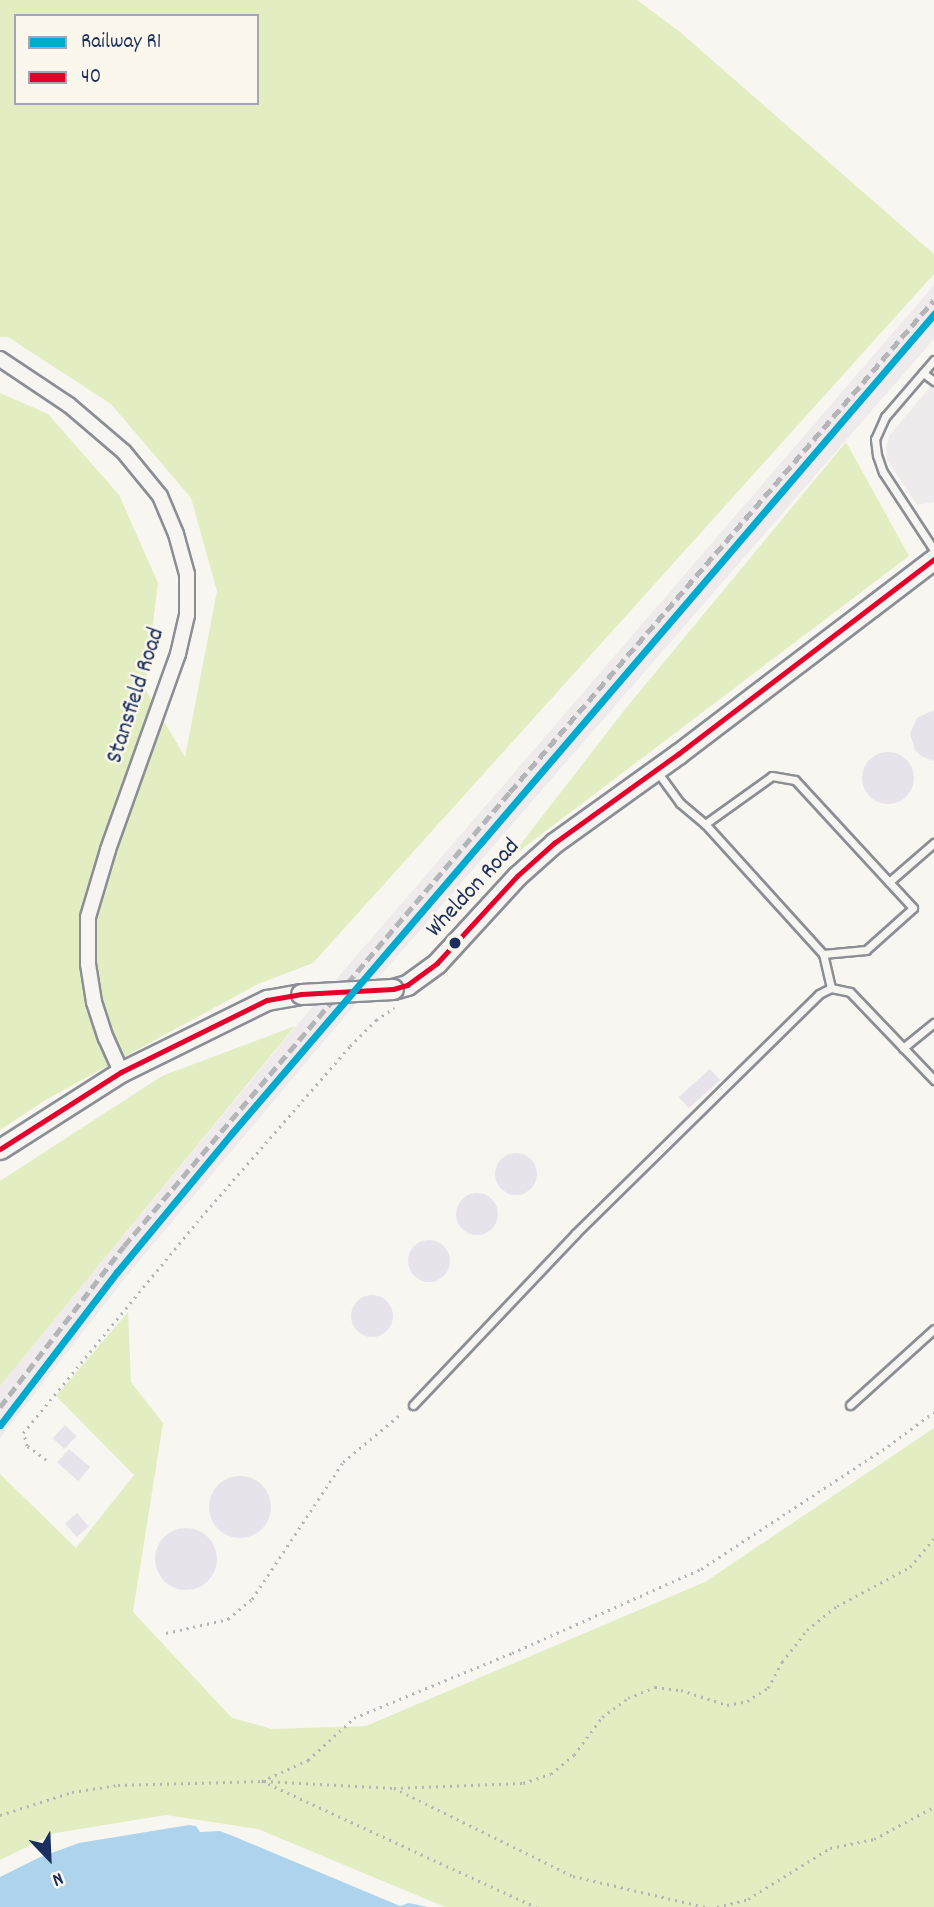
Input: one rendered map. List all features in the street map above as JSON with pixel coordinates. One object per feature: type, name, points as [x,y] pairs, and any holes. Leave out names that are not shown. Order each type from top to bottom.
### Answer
[{"type":"street","name":"Stansfield Road","points":[[0,359],[68,405],[124,452],[160,496],[176,534],[187,574],[187,615],[178,654],[108,850],[88,917],[88,964],[94,1002],[121,1072]]},
{"type":"street","name":"Wheldon Road","points":[[0,1149],[121,1072],[267,1000],[301,994],[394,998],[437,963],[542,852],[656,770],[934,559]]},
{"type":"lane","points":[[934,360],[885,417],[876,439],[877,455],[883,472],[934,550]]},
{"type":"lane","points":[[923,373],[934,381]]},
{"type":"lane","points":[[656,770],[680,803],[705,824],[824,954],[831,988]]},
{"type":"lane","points":[[705,824],[772,776],[794,780],[913,908],[866,950],[824,954]]},
{"type":"lane","points":[[889,882],[934,843]]},
{"type":"lane","points":[[413,1405],[584,1225],[819,994],[831,988],[850,992],[934,1080]]},
{"type":"lane","points":[[904,1048],[934,1023]]},
{"type":"lane","points":[[850,1405],[934,1329]]},
{"type":"path","points":[[46,1460],[27,1446],[23,1433],[201,1217],[394,998]]},
{"type":"path","points":[[166,1633],[228,1619],[252,1599],[343,1462],[413,1405]]},
{"type":"path","points":[[262,1781],[308,1760],[354,1718],[512,1653],[701,1569],[888,1446],[934,1412]]},
{"type":"path","points":[[0,1815],[72,1791],[118,1785],[262,1781],[394,1788],[523,1783],[551,1774],[574,1755],[602,1717],[628,1698],[655,1687],[681,1690],[727,1705],[747,1701],[768,1688],[782,1662],[807,1630],[836,1606],[909,1567],[934,1538]]},
{"type":"path","points":[[262,1781],[536,1907]]},
{"type":"path","points":[[394,1788],[573,1876],[705,1907]]},
{"type":"path","points":[[717,1907],[748,1899],[830,1848],[874,1839],[934,1807]]},
{"type":"shaded area","points":[[934,285],[934,339],[341,1021],[133,1268],[0,1438],[0,1386],[296,1026]]},
{"type":"shaded area","points":[[934,382],[934,502],[917,505],[887,460],[886,448],[889,436]]},
{"type":"green space","points":[[0,0],[637,0],[680,32],[934,254],[934,274],[313,963],[258,984],[47,1099],[0,1130],[0,393],[48,414],[119,495],[158,583],[145,689],[185,757],[217,591],[191,498],[111,404],[8,337],[0,337]]},
{"type":"green space","points":[[846,442],[909,556],[510,858],[626,708]]},
{"type":"green space","points":[[295,1026],[0,1386],[0,1181],[162,1076]]},
{"type":"green space","points":[[128,1312],[131,1382],[163,1423],[133,1612],[232,1718],[272,1729],[366,1726],[705,1582],[934,1428],[934,1907],[445,1907],[258,1829],[166,1815],[55,1833],[0,1860],[0,1474],[76,1548],[134,1475],[56,1396]]},
{"type":"water","points":[[196,1826],[200,1832],[220,1831],[400,1906],[409,1903],[428,1907],[0,1907],[0,1877],[38,1858],[79,1843]]},
{"type":"building","points":[[934,710],[934,761],[921,756],[915,750],[910,734],[917,718]]},
{"type":"building","points":[[888,752],[898,754],[906,760],[912,768],[912,788],[906,796],[898,802],[888,804],[878,802],[870,796],[864,788],[862,778],[864,768],[870,760],[878,754]]},
{"type":"building","points":[[710,1069],[720,1080],[689,1108],[679,1097]]},
{"type":"building","points":[[516,1153],[531,1159],[537,1174],[531,1189],[516,1195],[501,1189],[495,1174],[501,1159]]},
{"type":"building","points":[[477,1193],[492,1199],[498,1214],[492,1229],[477,1235],[462,1229],[456,1214],[462,1199]]},
{"type":"building","points":[[429,1240],[444,1246],[450,1261],[444,1276],[429,1282],[414,1276],[408,1261],[414,1246]]},
{"type":"building","points":[[372,1295],[387,1301],[393,1316],[387,1331],[372,1337],[357,1331],[351,1316],[357,1301]]},
{"type":"building","points":[[65,1425],[77,1436],[64,1449],[53,1438]]},
{"type":"building","points":[[69,1449],[90,1467],[78,1481],[57,1463]]},
{"type":"building","points":[[240,1476],[262,1485],[271,1507],[262,1529],[240,1538],[218,1529],[209,1507],[218,1485]]},
{"type":"building","points":[[77,1513],[89,1527],[77,1537],[65,1523]]},
{"type":"building","points":[[186,1528],[208,1537],[217,1559],[208,1581],[186,1590],[164,1581],[155,1559],[164,1537]]},
{"type":"railway","points":[[0,1407],[124,1246],[934,300]]},
{"type":"rail line","name":"R1","points":[[0,1425],[117,1272],[232,1133],[934,314]]},
{"type":"transit line","name":"40","points":[[0,1149],[121,1072],[267,1000],[301,994],[393,989],[407,985],[437,963],[517,876],[554,843],[678,754],[934,559]]}]
